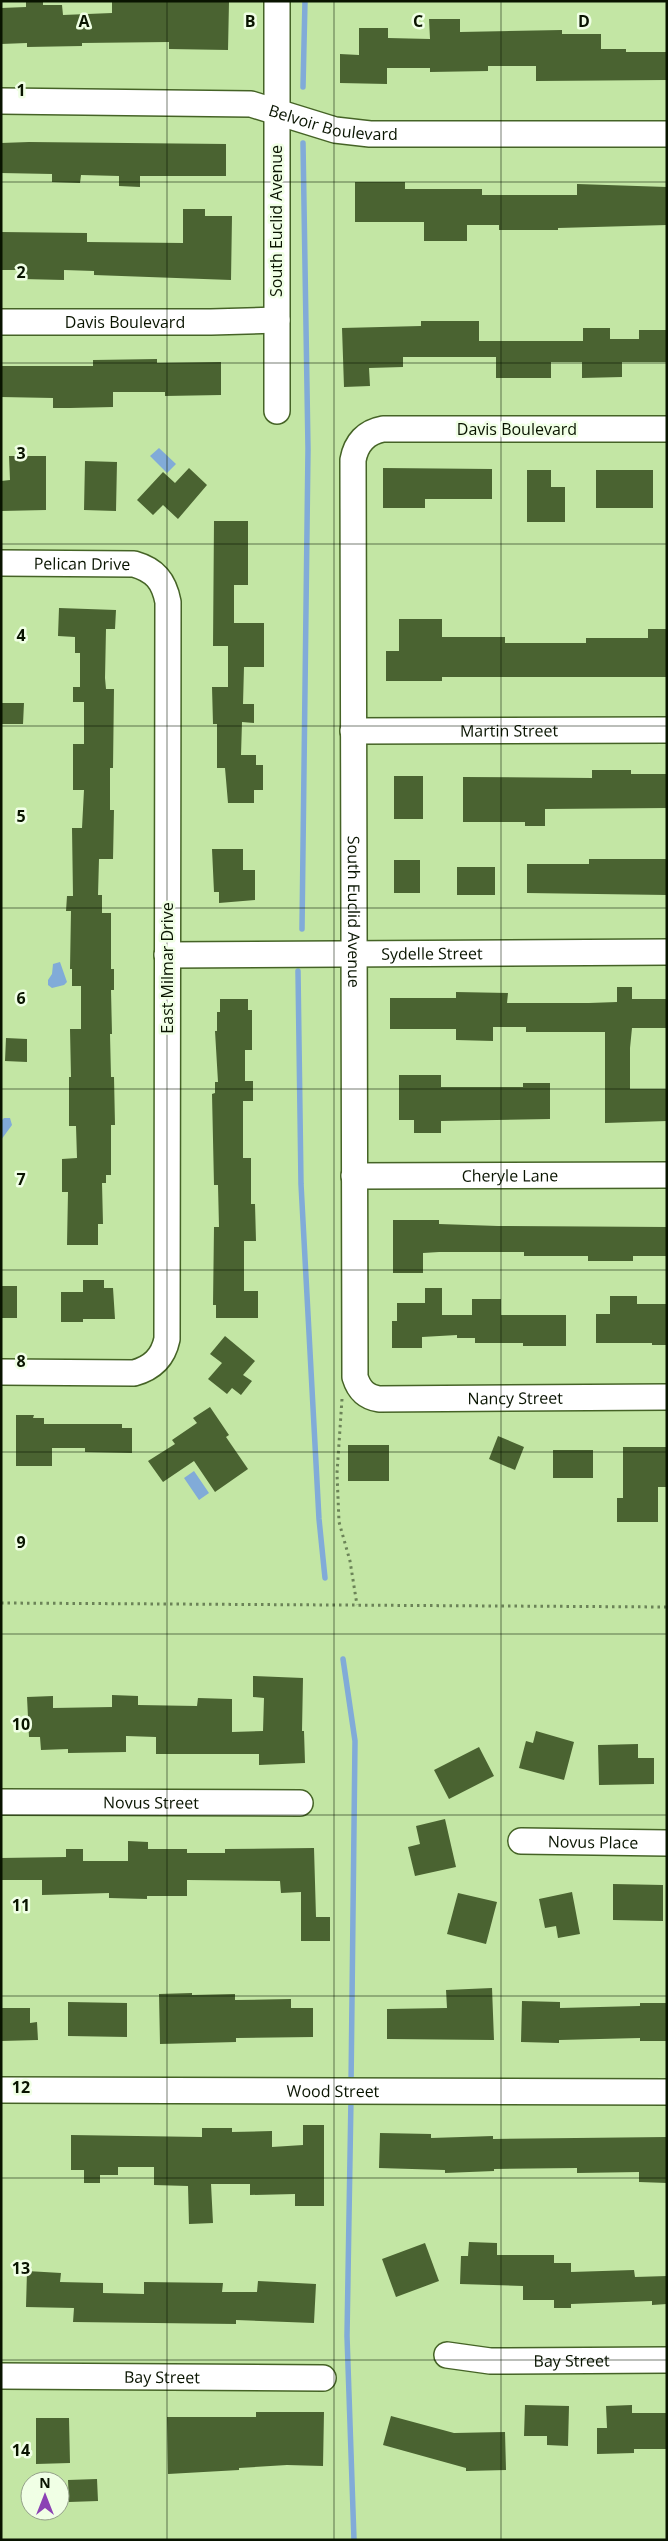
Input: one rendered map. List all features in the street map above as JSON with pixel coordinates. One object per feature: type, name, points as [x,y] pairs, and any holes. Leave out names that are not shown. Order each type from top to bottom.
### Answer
[{"type":"street","name":"South Euclid Avenue","points":[[277,1],[277,411]]},
{"type":"street","name":"Belvoir Boulevard","points":[[1,101],[231,102],[251,104],[276,110],[335,130],[370,134],[667,134]]},
{"type":"street","name":"Davis Boulevard","points":[[1,322],[277,320]]},
{"type":"street","name":"Davis Boulevard","points":[[368,434],[384,429],[667,429]]},
{"type":"street","name":"South Euclid Avenue","points":[[359,1385],[354,1176],[353,460],[360,441],[368,434]]},
{"type":"street","name":"Pelican Drive","points":[[1,563],[134,564],[147,568],[159,577]]},
{"type":"street","name":"East Milmar Drive","points":[[1,1372],[134,1373],[144,1370],[158,1359],[167,1339],[168,602],[166,590],[159,577]]},
{"type":"street","name":"Martin Street","points":[[352,731],[667,730]]},
{"type":"street","name":"Sydelle Street","points":[[167,955],[667,952]]},
{"type":"street","name":"Cheryle Lane","points":[[354,1176],[667,1175]]},
{"type":"street","name":"Nancy Street","points":[[359,1385],[379,1399],[667,1397]]},
{"type":"street","name":"Novus Street","points":[[1,1802],[300,1803]]},
{"type":"street","name":"Novus Place","points":[[521,1841],[667,1843]]},
{"type":"street","name":"Wood Street","points":[[1,2090],[667,2092]]},
{"type":"street","name":"Bay Street","points":[[447,2354],[490,2361],[667,2360]]},
{"type":"street","name":"Bay Street","points":[[1,2376],[323,2378]]},
{"type":"path","points":[[357,1604],[350,1561],[339,1522],[337,1473],[340,1403],[359,1385]]},
{"type":"path","points":[[1,1603],[667,1607]]},
{"type":"water","points":[[159,448],[176,464],[167,473],[150,456]]},
{"type":"water","points":[[60,962],[67,982],[64,985],[52,988],[48,985],[48,980],[52,974],[53,964]]},
{"type":"water","points":[[4,1118],[10,1118],[12,1125],[1,1140],[1,1121]]},
{"type":"water","points":[[194,1471],[209,1493],[199,1500],[184,1478]]},
{"type":"building","points":[[26,1],[43,1],[43,5],[62,5],[63,15],[112,13],[112,2],[229,2],[228,50],[169,49],[169,42],[82,43],[82,46],[27,47],[27,43],[1,44],[1,8],[26,7]]},
{"type":"building","points":[[429,19],[460,19],[460,32],[562,30],[562,34],[601,34],[601,49],[626,49],[626,52],[667,52],[667,80],[536,81],[536,66],[488,66],[488,71],[430,72],[430,68],[387,68],[387,84],[340,83],[340,54],[359,55],[359,28],[388,28],[388,38],[430,39]]},
{"type":"building","points":[[1,143],[226,144],[226,176],[140,176],[140,187],[119,186],[119,176],[81,175],[80,183],[52,182],[52,174],[1,173]]},
{"type":"building","points":[[355,182],[405,182],[405,189],[482,189],[482,195],[577,195],[577,184],[667,187],[667,225],[558,228],[558,230],[499,230],[499,225],[467,225],[467,241],[424,241],[424,222],[355,222]]},
{"type":"building","points":[[183,209],[205,209],[205,216],[232,216],[231,280],[94,275],[94,271],[64,270],[64,280],[22,279],[22,270],[1,270],[1,232],[87,233],[87,242],[183,243]]},
{"type":"building","points":[[421,321],[479,321],[479,341],[583,341],[583,328],[610,328],[610,339],[639,339],[639,330],[667,330],[667,362],[622,362],[622,377],[582,378],[582,362],[551,362],[551,378],[496,378],[496,357],[403,357],[403,367],[369,368],[370,386],[344,387],[342,328],[421,326]]},
{"type":"building","points":[[157,359],[157,363],[221,362],[221,395],[165,396],[165,392],[113,392],[113,407],[70,408],[53,408],[53,398],[1,397],[1,366],[93,366],[93,360]]},
{"type":"building","points":[[9,456],[46,456],[46,510],[1,511],[1,481],[10,480]]},
{"type":"building","points":[[85,461],[117,462],[116,511],[84,510]]},
{"type":"building","points":[[189,468],[207,485],[178,519],[163,505],[153,515],[137,500],[163,472],[175,483]]},
{"type":"building","points":[[383,468],[492,469],[492,499],[425,499],[425,508],[383,508]]},
{"type":"building","points":[[527,470],[551,470],[551,487],[565,487],[565,522],[527,522]]},
{"type":"building","points":[[596,470],[653,470],[653,508],[596,508]]},
{"type":"building","points":[[214,521],[248,521],[248,585],[234,585],[234,623],[264,623],[264,667],[244,667],[243,704],[254,704],[254,723],[242,722],[241,755],[256,755],[256,765],[263,765],[263,790],[254,790],[254,803],[228,803],[225,768],[217,768],[217,724],[213,724],[212,687],[228,687],[228,646],[213,646]]},
{"type":"building","points":[[59,608],[116,610],[115,629],[106,629],[105,678],[106,689],[114,689],[113,768],[110,768],[110,810],[114,810],[113,859],[99,859],[98,895],[102,895],[102,913],[111,913],[111,969],[114,969],[114,990],[111,990],[112,1034],[110,1034],[111,1077],[114,1077],[115,1125],[111,1125],[111,1175],[106,1175],[106,1183],[102,1183],[103,1224],[98,1224],[98,1245],[67,1245],[68,1192],[62,1192],[62,1159],[77,1158],[76,1126],[69,1126],[70,1029],[81,1029],[81,986],[72,986],[72,969],[70,969],[71,911],[66,911],[67,896],[73,896],[72,828],[82,828],[84,790],[73,790],[73,744],[84,744],[84,702],[73,702],[73,687],[80,687],[80,653],[75,653],[75,637],[58,636]]},
{"type":"building","points":[[399,619],[442,619],[442,637],[505,637],[505,643],[586,643],[586,638],[648,638],[648,629],[667,629],[667,677],[442,677],[442,681],[386,681],[386,651],[399,651]]},
{"type":"building","points":[[1,703],[24,703],[23,724],[1,724]]},
{"type":"building","points":[[592,770],[631,770],[631,774],[667,774],[667,808],[545,809],[545,826],[525,826],[525,822],[463,822],[463,777],[592,778]]},
{"type":"building","points":[[394,776],[423,776],[423,819],[394,819]]},
{"type":"building","points":[[212,849],[243,849],[243,870],[255,870],[255,900],[219,903],[219,892],[214,892]]},
{"type":"building","points":[[589,859],[667,859],[667,895],[527,893],[527,864],[589,864]]},
{"type":"building","points":[[394,860],[420,860],[420,893],[394,893]]},
{"type":"building","points":[[457,867],[495,867],[495,895],[457,895]]},
{"type":"building","points":[[617,987],[632,987],[632,999],[667,999],[667,1028],[632,1028],[630,1089],[667,1089],[667,1121],[605,1123],[605,1032],[526,1032],[526,1027],[493,1027],[493,1041],[456,1040],[456,1029],[390,1029],[390,998],[456,998],[456,992],[508,993],[507,1003],[617,1002]]},
{"type":"building","points":[[220,999],[248,999],[248,1010],[252,1010],[252,1050],[245,1050],[245,1081],[253,1081],[253,1101],[243,1101],[243,1158],[251,1158],[251,1204],[255,1204],[256,1241],[244,1241],[244,1291],[258,1291],[258,1318],[216,1318],[216,1305],[213,1305],[214,1227],[219,1227],[218,1185],[214,1185],[212,1094],[215,1093],[215,1082],[218,1082],[215,1031],[217,1031],[217,1012],[220,1012]]},
{"type":"building","points":[[6,1038],[27,1039],[27,1062],[5,1061]]},
{"type":"building","points":[[399,1075],[441,1075],[441,1087],[523,1087],[523,1083],[550,1083],[550,1119],[441,1121],[441,1133],[414,1133],[414,1120],[399,1120]]},
{"type":"building","points":[[393,1220],[439,1220],[439,1224],[498,1226],[667,1227],[667,1256],[633,1256],[633,1261],[588,1261],[588,1256],[524,1256],[524,1252],[439,1252],[423,1253],[423,1273],[393,1273]]},
{"type":"building","points":[[83,1280],[104,1280],[104,1288],[113,1288],[115,1319],[83,1319],[83,1322],[61,1322],[61,1292],[83,1292]]},
{"type":"building","points":[[1,1286],[17,1286],[17,1318],[1,1318]]},
{"type":"building","points":[[425,1288],[442,1288],[442,1315],[472,1315],[472,1299],[501,1299],[501,1315],[566,1315],[566,1346],[523,1346],[523,1343],[475,1343],[475,1338],[457,1338],[457,1335],[422,1337],[422,1348],[392,1348],[392,1321],[397,1321],[397,1303],[425,1303]]},
{"type":"building","points":[[610,1296],[637,1296],[637,1304],[667,1304],[667,1345],[652,1345],[652,1343],[596,1343],[596,1314],[610,1314]]},
{"type":"building","points":[[225,1336],[255,1361],[243,1375],[252,1381],[241,1395],[232,1388],[227,1394],[208,1379],[222,1363],[210,1354]]},
{"type":"building","points":[[210,1407],[229,1435],[226,1437],[248,1469],[215,1492],[194,1461],[163,1482],[148,1461],[175,1444],[172,1440],[197,1423],[193,1418]]},
{"type":"building","points":[[16,1415],[34,1415],[33,1418],[44,1418],[44,1424],[122,1424],[122,1428],[132,1428],[132,1453],[85,1452],[85,1448],[52,1448],[52,1466],[16,1466]]},
{"type":"building","points":[[498,1436],[524,1447],[515,1470],[489,1459]]},
{"type":"building","points":[[348,1445],[389,1445],[389,1481],[348,1481]]},
{"type":"building","points":[[623,1447],[667,1447],[667,1487],[658,1487],[658,1522],[617,1522],[617,1498],[623,1498]]},
{"type":"building","points":[[553,1450],[593,1450],[593,1478],[553,1478]]},
{"type":"building","points":[[253,1676],[303,1678],[302,1731],[304,1731],[305,1763],[259,1765],[259,1754],[156,1754],[156,1737],[126,1736],[126,1752],[68,1753],[68,1749],[41,1750],[40,1737],[29,1737],[27,1697],[53,1696],[53,1708],[112,1707],[112,1695],[138,1696],[138,1705],[197,1706],[198,1698],[232,1699],[232,1732],[263,1731],[264,1698],[253,1697]]},
{"type":"building","points":[[536,1731],[574,1742],[564,1780],[519,1768],[526,1741],[533,1743]]},
{"type":"building","points":[[638,1744],[638,1758],[654,1758],[654,1784],[599,1785],[598,1745]]},
{"type":"building","points":[[479,1747],[494,1776],[449,1799],[434,1770]]},
{"type":"building","points":[[445,1819],[456,1867],[415,1876],[408,1847],[420,1844],[416,1826]]},
{"type":"building","points":[[128,1841],[148,1842],[148,1849],[187,1849],[187,1853],[225,1853],[225,1849],[314,1848],[316,1917],[330,1917],[330,1941],[301,1941],[301,1892],[281,1893],[280,1881],[187,1880],[187,1896],[147,1896],[147,1899],[109,1898],[109,1893],[42,1895],[42,1880],[1,1880],[1,1858],[66,1857],[66,1849],[83,1849],[83,1861],[128,1861]]},
{"type":"building","points":[[613,1884],[663,1885],[663,1921],[613,1920]]},
{"type":"building","points":[[572,1892],[580,1934],[558,1938],[556,1926],[545,1928],[539,1899]]},
{"type":"building","points":[[458,1893],[497,1902],[486,1944],[447,1934]]},
{"type":"building","points":[[492,1988],[494,2040],[387,2039],[387,2009],[447,2008],[446,1990]]},
{"type":"building","points":[[192,1993],[192,1995],[235,1994],[235,2000],[291,1999],[291,2008],[313,2008],[313,2037],[236,2038],[236,2042],[160,2044],[159,1994]]},
{"type":"building","points":[[522,2001],[560,2002],[560,2008],[640,2006],[640,2003],[667,2003],[667,2041],[640,2041],[640,2038],[559,2040],[559,2043],[521,2042]]},
{"type":"building","points":[[68,2002],[127,2003],[127,2037],[68,2036]]},
{"type":"building","points":[[1,2008],[30,2008],[30,2023],[37,2022],[38,2040],[1,2041]]},
{"type":"building","points":[[303,2125],[324,2125],[324,2206],[295,2206],[295,2194],[250,2195],[250,2184],[211,2184],[213,2223],[189,2224],[188,2186],[154,2185],[154,2167],[118,2167],[118,2175],[100,2175],[100,2183],[84,2183],[84,2170],[71,2170],[71,2135],[202,2137],[202,2128],[232,2128],[232,2132],[272,2131],[272,2147],[303,2145]]},
{"type":"building","points":[[380,2133],[431,2134],[431,2138],[493,2136],[493,2139],[667,2137],[667,2183],[639,2182],[639,2172],[577,2173],[577,2168],[494,2169],[494,2171],[445,2173],[445,2170],[379,2168]]},
{"type":"building","points":[[469,2242],[497,2243],[497,2255],[554,2255],[554,2263],[571,2263],[571,2272],[634,2270],[635,2277],[667,2276],[667,2304],[652,2305],[652,2301],[571,2304],[571,2308],[554,2308],[554,2300],[523,2300],[523,2286],[460,2284],[461,2256],[468,2256]]},
{"type":"building","points":[[425,2243],[439,2281],[396,2297],[382,2259]]},
{"type":"building","points":[[27,2271],[61,2273],[60,2282],[103,2283],[103,2293],[144,2294],[144,2282],[223,2283],[222,2292],[257,2292],[258,2281],[316,2284],[314,2323],[236,2320],[236,2324],[73,2322],[74,2308],[26,2307]]},
{"type":"building","points":[[525,2405],[569,2406],[568,2446],[547,2445],[547,2436],[524,2436]]},
{"type":"building","points":[[632,2405],[632,2413],[667,2413],[667,2449],[634,2449],[634,2453],[597,2454],[597,2428],[607,2428],[606,2406]]},
{"type":"building","points":[[256,2412],[324,2412],[323,2466],[287,2465],[168,2474],[167,2417],[256,2417]]},
{"type":"building","points":[[391,2416],[454,2433],[505,2432],[506,2470],[466,2471],[466,2468],[383,2445]]},
{"type":"building","points":[[36,2418],[69,2418],[70,2463],[36,2464]]},
{"type":"building","points":[[97,2479],[98,2501],[70,2502],[70,2480]]},
{"type":"waterway","points":[[303,87],[305,1]]},
{"type":"waterway","points":[[302,929],[308,449],[303,143]]},
{"type":"waterway","points":[[298,971],[301,1184],[319,1519],[325,1578]]},
{"type":"waterway","points":[[343,1659],[355,1741],[351,2086]]},
{"type":"waterway","points":[[351,2098],[347,2336],[354,2540]]}]
